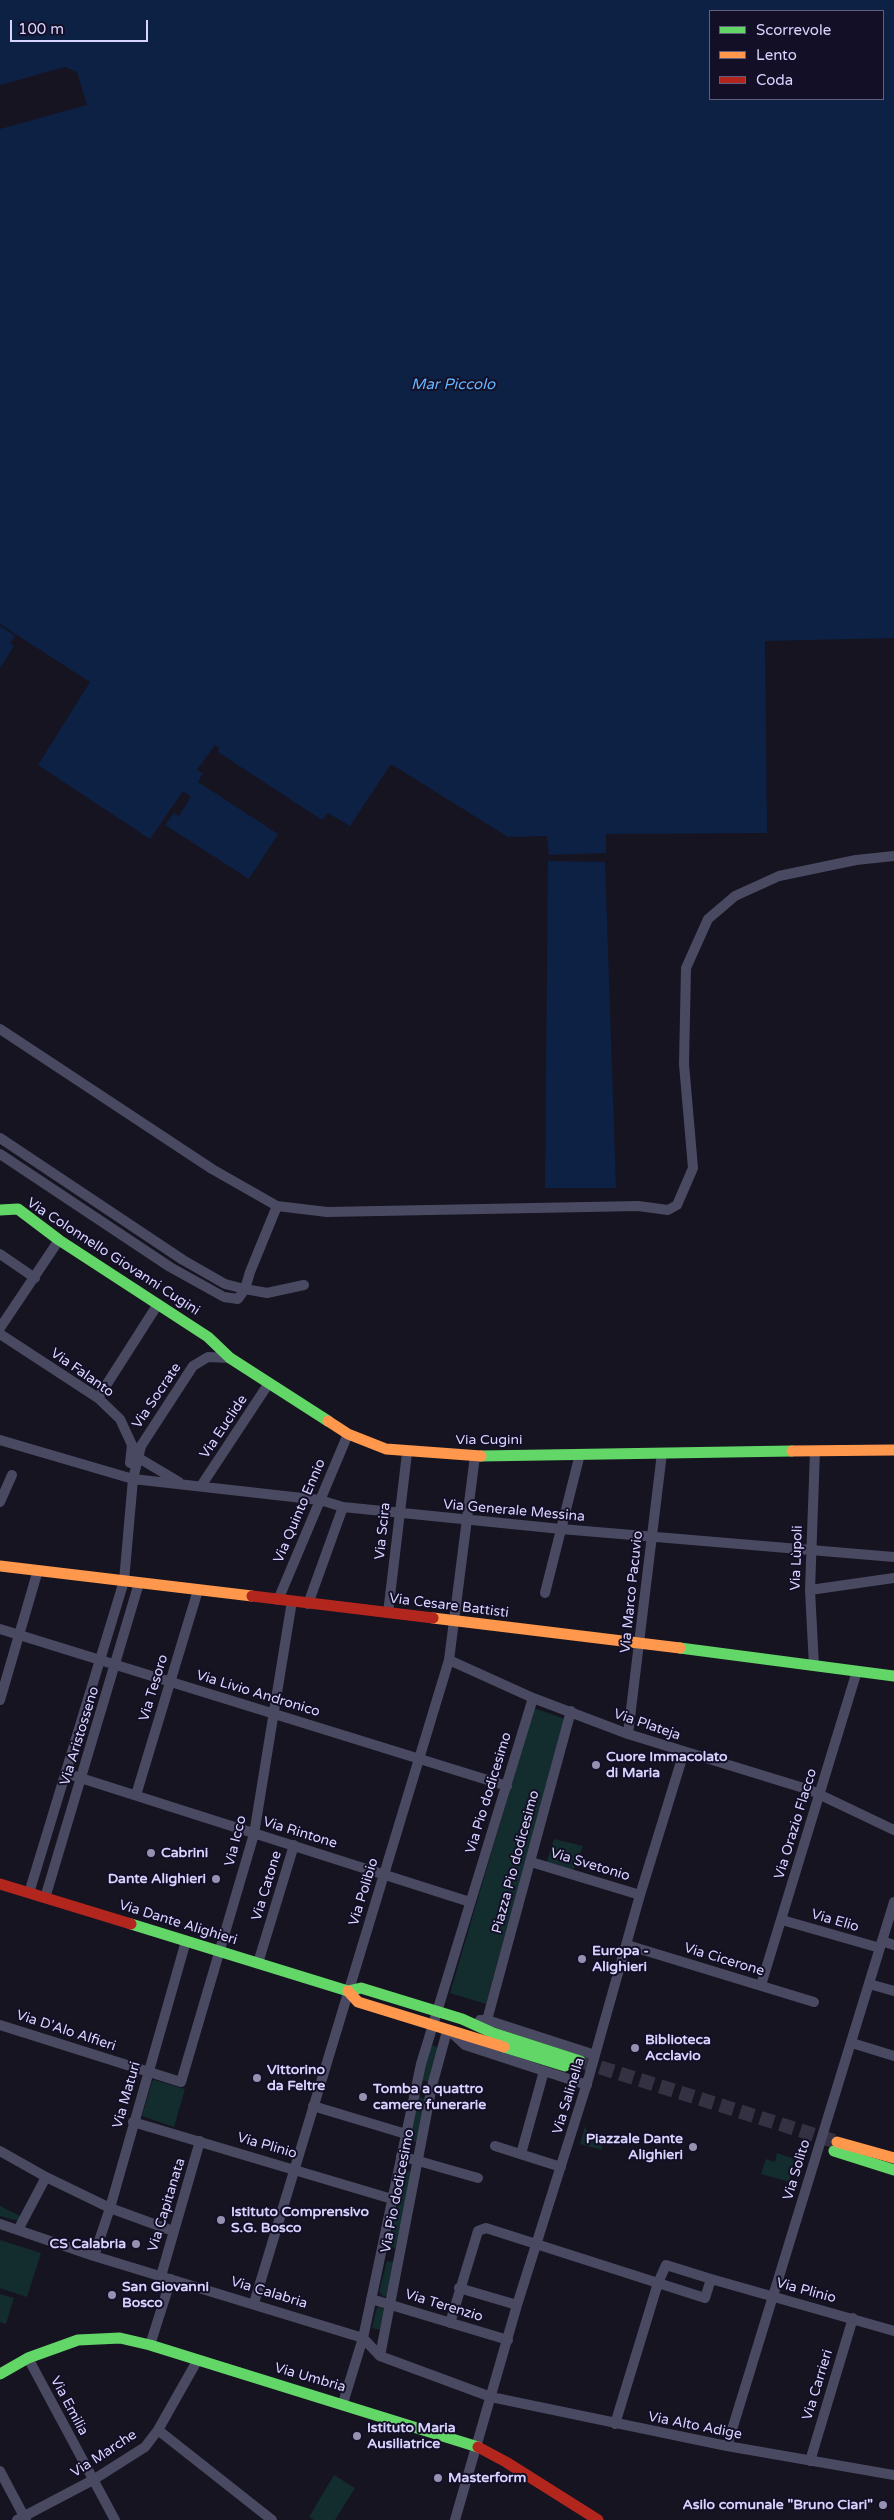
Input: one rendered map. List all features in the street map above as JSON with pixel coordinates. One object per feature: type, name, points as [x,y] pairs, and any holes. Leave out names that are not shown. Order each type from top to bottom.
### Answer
[{"type":"main road","name":"Via Colonnello Giovanni Cugini","points":[[0,1210],[18,1210],[59,1240],[208,1337]]},
{"type":"main road","name":"Via Cugini","points":[[208,1337],[230,1358],[348,1434],[377,1446],[406,1452],[475,1456],[894,1450]]},
{"type":"main road","name":"Via Cesare Battisti","points":[[0,1566],[640,1643],[894,1676]]},
{"type":"main road","name":"Via Dante Alighieri","points":[[0,1884],[348,1990],[361,1988],[462,2019],[579,2066],[450,2032],[358,2002],[348,1990]]},
{"type":"main road","points":[[894,2158],[836,2146],[894,2170]]},
{"type":"main road","name":"Via Umbria","points":[[0,2374],[28,2358],[78,2340],[120,2338],[150,2345],[197,2361],[343,2403],[476,2446],[506,2462],[598,2520]]},
{"type":"street","points":[[0,1029],[212,1169],[277,1206],[327,1212],[638,1206],[668,1210],[677,1205],[693,1168],[684,1064],[686,968],[708,919],[735,896],[779,876],[856,860],[894,856]]},
{"type":"street","points":[[0,1138],[183,1260],[225,1284],[267,1292],[304,1285]]},
{"type":"street","points":[[0,1154],[170,1267],[224,1297],[238,1298],[245,1289],[277,1206]]},
{"type":"street","points":[[0,1328],[59,1240]]},
{"type":"street","points":[[0,1254],[35,1278]]},
{"type":"street","points":[[98,1398],[158,1304]]},
{"type":"street","name":"Via Falanto","points":[[0,1334],[98,1398],[120,1418],[132,1445],[130,1465],[120,1475]]},
{"type":"street","name":"Via Socrate","points":[[133,1479],[137,1457],[148,1433],[193,1366],[208,1357],[230,1358]]},
{"type":"street","name":"Via Euclide","points":[[201,1486],[269,1383]]},
{"type":"street","points":[[127,1431],[137,1434],[148,1433]]},
{"type":"street","name":"Via Quinto Ennio","points":[[278,1600],[348,1434]]},
{"type":"street","name":"Via Generale Messina","points":[[0,1440],[133,1479],[320,1500],[343,1507],[561,1529],[894,1557]]},
{"type":"street","name":"Via Lùpoli","points":[[809,1451],[810,1590],[814,1666]]},
{"type":"street","name":"Via Scira","points":[[388,1613],[406,1452]]},
{"type":"street","name":"Via Marco Pacuvio","points":[[628,1734],[662,1453]]},
{"type":"street","points":[[545,1593],[580,1454]]},
{"type":"street","name":"Via Polibio","points":[[254,2303],[449,1660],[475,1456]]},
{"type":"street","points":[[137,1457],[181,1484]]},
{"type":"street","points":[[0,1502],[12,1475]]},
{"type":"street","points":[[124,1581],[133,1479]]},
{"type":"street","points":[[308,1604],[343,1507]]},
{"type":"street","points":[[0,1700],[38,1570]]},
{"type":"street","points":[[810,1590],[894,1578]]},
{"type":"street","name":"Via Aristosseno","points":[[29,1893],[124,1581]]},
{"type":"street","name":"Via Aristosseno","points":[[45,1898],[139,1583]]},
{"type":"street","name":"Via Tesoro","points":[[136,1795],[198,1590]]},
{"type":"street","name":"Via Icco","points":[[180,2082],[254,1834],[292,1601]]},
{"type":"street","name":"Via Livio Andronico","points":[[0,1629],[507,1786]]},
{"type":"street","name":"Via Plateja","points":[[449,1660],[533,1698],[628,1734],[819,1794],[894,1830]]},
{"type":"street","name":"Via Orazio Flacco","points":[[761,1985],[857,1671]]},
{"type":"street","name":"Via Pio dodicesimo","points":[[343,2403],[363,2338],[417,2082],[533,1698]]},
{"type":"street","name":"Piazza Pio dodicesimo","points":[[486,2020],[571,1711]]},
{"type":"street","name":"Via Salinella","points":[[455,2520],[517,2305],[596,2055],[640,1895],[684,1752]]},
{"type":"street","name":"Via Rintone","points":[[65,1773],[470,1902]]},
{"type":"street","name":"Via Catone","points":[[258,1963],[294,1845]]},
{"type":"street","name":"Via Svetonio","points":[[531,1862],[640,1895]]},
{"type":"street","name":"Via Solìto","points":[[727,2446],[894,1902]]},
{"type":"street","name":"Via Elio","points":[[782,1920],[881,1945],[894,1945]]},
{"type":"street","name":"Via Maturi","points":[[94,2256],[110,2208],[186,1941]]},
{"type":"street","name":"Via Cicerone","points":[[627,1945],[814,2002]]},
{"type":"street","points":[[869,1984],[894,1991]]},
{"type":"street","name":"Via Dante Alighieri","points":[[462,2019],[486,2020],[596,2055]]},
{"type":"street","name":"Via D'Alo Alfieri","points":[[0,2025],[180,2082]]},
{"type":"street","name":"Via Pio dodicesimo","points":[[380,2356],[432,2086],[450,2032]]},
{"type":"street","name":"Via Dante Alighieri","points":[[450,2032],[465,2044],[587,2084]]},
{"type":"street","points":[[852,2043],[894,2056]]},
{"type":"street","points":[[521,2154],[544,2071]]},
{"type":"street","points":[[417,2082],[432,2086]]},
{"type":"street","points":[[313,2106],[406,2134]]},
{"type":"street","name":"Via Plinio","points":[[133,2122],[294,2168],[392,2199]]},
{"type":"street","name":"Via Capitanata","points":[[150,2345],[166,2277],[174,2231],[200,2142]]},
{"type":"street","points":[[494,2146],[561,2167]]},
{"type":"street","points":[[0,2151],[46,2177],[110,2208],[174,2231]]},
{"type":"street","points":[[401,2156],[418,2159],[478,2178]]},
{"type":"street","points":[[18,2230],[46,2177]]},
{"type":"street","name":"Via Calabria","points":[[0,2224],[94,2256],[254,2303],[363,2338],[380,2356],[492,2396]]},
{"type":"street","points":[[450,2323],[459,2288],[478,2231],[486,2228],[705,2298],[711,2279]]},
{"type":"street","points":[[382,2249],[400,2253]]},
{"type":"street","name":"Via Plinio","points":[[658,2283],[666,2265],[894,2331]]},
{"type":"street","points":[[615,2424],[658,2283]]},
{"type":"street","points":[[459,2288],[517,2305]]},
{"type":"street","name":"Via Terenzio","points":[[371,2299],[508,2340]]},
{"type":"street","name":"Via Carrieri","points":[[810,2461],[853,2318]]},
{"type":"street","name":"Via Emilia","points":[[28,2358],[114,2520]]},
{"type":"street","name":"Via Marche","points":[[22,2519],[93,2480],[145,2446],[158,2430],[197,2361]]},
{"type":"street","name":"Via Alto Adige","points":[[492,2396],[615,2424],[727,2446],[894,2475]]},
{"type":"street","points":[[158,2430],[259,2516],[272,2520]]},
{"type":"street","points":[[0,2471],[22,2519]]},
{"type":"green space","points":[[534,1708],[565,1719],[486,2004],[450,1993]]},
{"type":"green space","points":[[554,1839],[583,1846],[573,1871],[546,1864]]},
{"type":"green space","points":[[430,2044],[439,2048],[429,2082],[421,2080]]},
{"type":"green space","points":[[152,2081],[185,2089],[174,2127],[142,2116]]},
{"type":"green space","points":[[419,2096],[426,2100],[417,2142],[409,2141]]},
{"type":"green space","points":[[585,2126],[589,2137],[602,2145],[602,2150],[580,2144]]},
{"type":"green space","points":[[777,2153],[792,2158],[794,2162],[789,2182],[761,2174],[766,2159],[775,2162]]},
{"type":"green space","points":[[412,2172],[396,2248],[394,2248],[389,2245],[403,2176],[404,2173]]},
{"type":"green space","points":[[0,2206],[20,2216],[18,2221],[0,2216]]},
{"type":"green space","points":[[0,2240],[41,2253],[27,2297],[0,2288]]},
{"type":"green space","points":[[387,2261],[394,2262],[388,2295],[384,2297],[379,2292]]},
{"type":"green space","points":[[0,2294],[14,2298],[6,2324],[0,2322]]},
{"type":"green space","points":[[379,2307],[385,2309],[381,2330],[372,2328],[376,2310]]},
{"type":"green space","points":[[334,2475],[355,2488],[335,2520],[314,2520],[309,2517]]},
{"type":"water","name":"Mar Piccolo","points":[[0,0],[894,0],[894,638],[765,641],[767,833],[606,834],[606,853],[549,855],[547,836],[508,837],[391,764],[350,826],[328,813],[322,820],[218,752],[219,748],[215,745],[197,770],[203,773],[198,782],[278,834],[249,879],[165,825],[174,813],[179,816],[191,797],[183,791],[150,839],[38,765],[90,682],[0,624],[0,129],[87,105],[77,72],[65,67],[0,85]]},
{"type":"water","points":[[0,626],[15,636],[10,643],[14,646],[0,668]]},
{"type":"water","points":[[548,861],[605,862],[616,1188],[545,1188]]},
{"type":"tunnel","points":[[580,2061],[837,2142]]},
{"type":"traffic: fast","points":[[0,1210],[18,1209],[59,1240],[208,1337],[230,1358],[328,1421]]},
{"type":"traffic: fast","points":[[481,1456],[792,1451]]},
{"type":"traffic: fast","points":[[680,1648],[894,1676]]},
{"type":"traffic: fast","points":[[131,1924],[348,1991],[361,1988],[462,2019],[493,2033],[580,2061]]},
{"type":"traffic: fast","points":[[504,2047],[565,2066]]},
{"type":"traffic: fast","points":[[834,2151],[894,2170]]},
{"type":"traffic: fast","points":[[0,2374],[28,2358],[78,2340],[120,2338],[150,2345],[478,2447]]},
{"type":"traffic: slow","points":[[328,1421],[348,1434],[386,1449],[481,1456]]},
{"type":"traffic: slow","points":[[792,1451],[894,1450]]},
{"type":"traffic: slow","points":[[0,1566],[252,1596]]},
{"type":"traffic: slow","points":[[433,1618],[680,1648]]},
{"type":"traffic: slow","points":[[348,1991],[358,2002],[504,2047]]},
{"type":"traffic: slow","points":[[837,2142],[894,2158]]},
{"type":"traffic: jam","points":[[252,1596],[433,1618]]},
{"type":"traffic: jam","points":[[0,1884],[131,1924]]},
{"type":"traffic: jam","points":[[478,2447],[506,2462],[598,2520]]},
{"type":"place","name":"Cuore Immacolato di Maria","points":[[596,1765]]},
{"type":"place","name":"Cabrini","points":[[151,1853]]},
{"type":"place","name":"Dante Alighieri","points":[[216,1879]]},
{"type":"place","name":"Europa - Alighieri","points":[[582,1959]]},
{"type":"place","name":"Biblioteca Acclavio","points":[[635,2048]]},
{"type":"place","name":"Vittorino da Feltre","points":[[257,2078]]},
{"type":"place","name":"Tomba a quattro camere funerarie","points":[[363,2097]]},
{"type":"place","name":"Piazzale Dante Alighieri","points":[[693,2147]]},
{"type":"place","name":"Istituto Comprensivo S.G. Bosco","points":[[221,2220]]},
{"type":"place","name":"CS Calabria","points":[[136,2244]]},
{"type":"place","name":"San Giovanni Bosco","points":[[112,2295]]},
{"type":"place","name":"Istituto Maria Ausiliatrice","points":[[357,2436]]},
{"type":"place","name":"Masterform","points":[[438,2478]]},
{"type":"place","name":"Asilo comunale \"Bruno Ciari\"","points":[[883,2505]]}]
